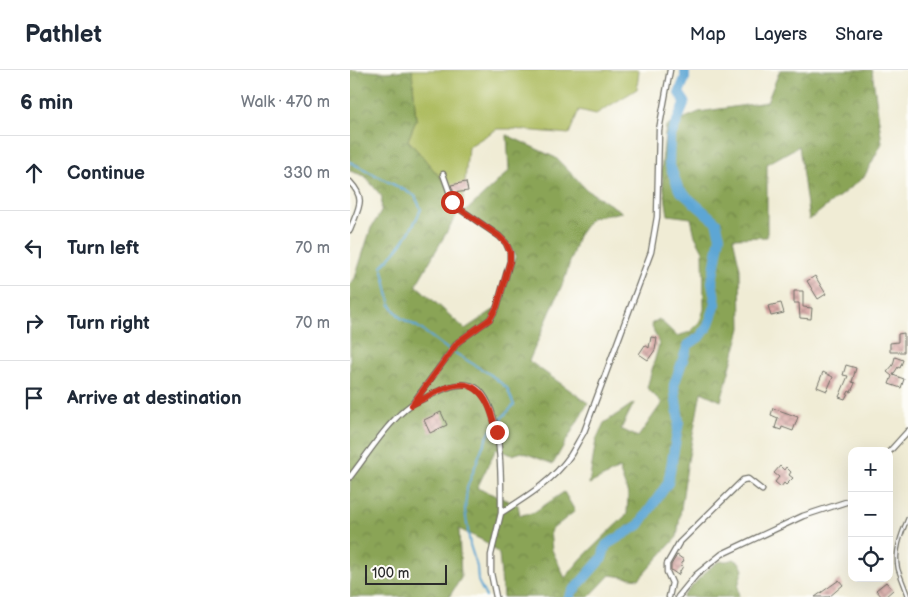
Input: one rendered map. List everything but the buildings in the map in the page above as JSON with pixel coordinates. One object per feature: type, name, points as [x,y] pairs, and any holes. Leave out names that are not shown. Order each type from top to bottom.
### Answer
[{"type":"street","points":[[501,513],[529,495],[551,477],[569,457],[584,432],[651,252],[658,217],[659,130],[670,70]]},
{"type":"street","points":[[412,405],[458,342],[490,319],[497,307],[510,261],[510,252],[506,243],[499,236],[454,205],[443,174]]},
{"type":"street","points":[[350,182],[359,191],[361,200],[350,230]]},
{"type":"street","points":[[350,478],[382,435],[412,405],[448,386],[467,384],[479,390],[489,406],[497,432],[500,465],[501,513],[491,554],[496,597]]},
{"type":"street","points":[[893,448],[908,431]]},
{"type":"street","points":[[669,597],[672,583],[667,572],[667,564],[679,544],[743,480],[748,479],[762,490]]},
{"type":"street","points":[[678,597],[696,575],[722,554],[803,516],[848,501]]},
{"type":"lane","points":[[908,518],[901,534],[897,553],[898,569],[908,596]]},
{"type":"green space","points":[[350,70],[386,72],[412,70],[416,120],[408,140],[463,204],[416,285],[465,329],[498,307],[516,255],[503,240],[482,229],[464,213],[509,171],[507,135],[556,158],[587,190],[622,212],[591,218],[578,236],[565,278],[529,361],[588,403],[553,464],[522,452],[512,455],[496,449],[477,488],[518,505],[520,515],[533,513],[564,492],[575,511],[550,531],[552,550],[565,578],[582,558],[627,514],[628,494],[619,469],[589,484],[596,440],[604,423],[634,403],[621,429],[638,437],[662,403],[647,388],[659,344],[651,324],[659,319],[677,336],[690,332],[700,321],[704,309],[703,251],[695,236],[691,218],[668,215],[661,171],[666,126],[699,112],[767,102],[780,70],[872,70],[882,143],[864,177],[809,220],[799,146],[767,164],[767,237],[733,238],[740,268],[741,328],[721,401],[701,392],[687,466],[677,537],[639,579],[610,575],[589,597],[503,597],[499,554],[484,541],[459,529],[461,578],[449,597],[350,597],[350,285],[355,278],[371,228],[381,212],[382,197],[365,176],[350,171]]},
{"type":"green space","points":[[412,70],[639,70],[637,89],[596,114],[579,110],[569,134],[497,129],[468,147],[463,204],[408,140],[416,120]]},
{"type":"green space","points":[[734,559],[740,563],[743,570],[738,590],[739,597],[682,597],[716,564],[721,561]]},
{"type":"waterway","points":[[569,597],[602,558],[606,545],[639,525],[668,483],[679,422],[674,385],[688,345],[701,336],[708,326],[716,304],[712,282],[720,236],[716,222],[679,190],[669,163],[670,138],[685,102],[679,93],[685,78],[685,70]]},
{"type":"waterway","points":[[350,162],[415,196],[421,209],[417,218],[395,252],[382,266],[391,306],[401,318],[418,327],[450,351]]},
{"type":"waterway","points":[[455,353],[491,375],[507,388],[514,405],[498,422]]},
{"type":"waterway","points":[[486,597],[478,581],[477,567],[470,545],[465,510],[467,488],[491,430]]},
{"type":"route","points":[[452,202],[506,243],[510,252],[510,261],[497,307],[490,319],[458,342],[412,405],[448,386],[467,384],[479,390],[489,406],[497,432]]}]
